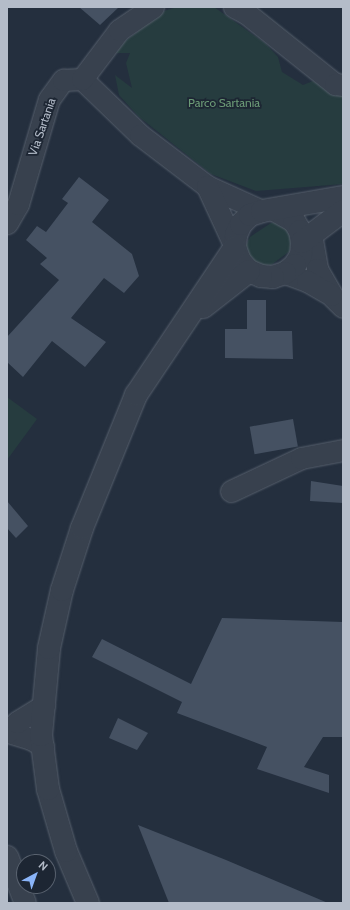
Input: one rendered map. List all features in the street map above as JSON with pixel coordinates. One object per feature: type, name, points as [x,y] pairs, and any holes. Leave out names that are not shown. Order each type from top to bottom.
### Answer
[{"type":"street","points":[[153,7],[119,30],[82,79],[140,135],[207,186],[294,221],[307,238],[317,269],[338,302]]},
{"type":"street","points":[[234,7],[246,13],[329,79],[343,85]]},
{"type":"street","name":"Via Sartania","points":[[7,223],[18,204],[49,99],[63,80],[82,79]]},
{"type":"street","points":[[207,186],[240,260],[249,271],[260,276],[273,277],[285,273],[295,265],[307,238],[343,211]]},
{"type":"street","points":[[88,903],[66,852],[48,789],[42,746],[49,648],[62,590],[82,528],[136,396],[156,362],[190,318],[235,247],[236,235],[242,224],[250,215],[268,210],[343,196]]},
{"type":"street","points":[[190,318],[249,271]]},
{"type":"street","points":[[285,273],[311,283],[338,302]]},
{"type":"street","points":[[231,491],[301,458],[343,450]]},
{"type":"street","points":[[42,746],[31,739],[7,733],[17,722],[44,705]]},
{"type":"street","points":[[7,856],[25,903]]},
{"type":"green space","name":"Parco Sartania","points":[[177,7],[214,7],[265,43],[278,57],[282,72],[303,85],[313,81],[343,92],[343,184],[256,191],[211,174],[138,116],[119,95],[115,75],[132,88],[126,63],[130,53],[115,53],[124,42],[164,11]]},
{"type":"green space","points":[[281,222],[294,234],[290,251],[271,265],[262,267],[253,262],[247,254],[246,245],[250,237],[271,223]]},
{"type":"green space","points":[[7,397],[37,419],[7,460]]},
{"type":"building","points":[[79,7],[119,7],[100,25]]},
{"type":"building","points":[[79,177],[109,200],[92,222],[132,254],[139,276],[124,293],[104,278],[71,318],[106,342],[85,367],[52,341],[23,377],[7,362],[7,337],[59,280],[40,264],[47,258],[26,240],[37,226],[46,232],[68,203],[62,199]]},
{"type":"building","points":[[247,300],[266,300],[266,331],[292,331],[293,359],[225,358],[225,329],[247,329]]},
{"type":"building","points":[[293,419],[298,447],[255,454],[250,427]]},
{"type":"building","points":[[311,481],[343,486],[343,503],[310,501]]},
{"type":"building","points":[[7,501],[28,526],[16,538],[7,528]]},
{"type":"building","points":[[222,618],[343,622],[343,737],[323,737],[304,767],[329,775],[329,793],[257,769],[267,747],[177,713],[182,702],[92,657],[102,639],[191,684]]},
{"type":"building","points":[[118,718],[148,733],[137,750],[109,738]]},
{"type":"building","points":[[138,825],[226,860],[328,903],[169,903]]}]
